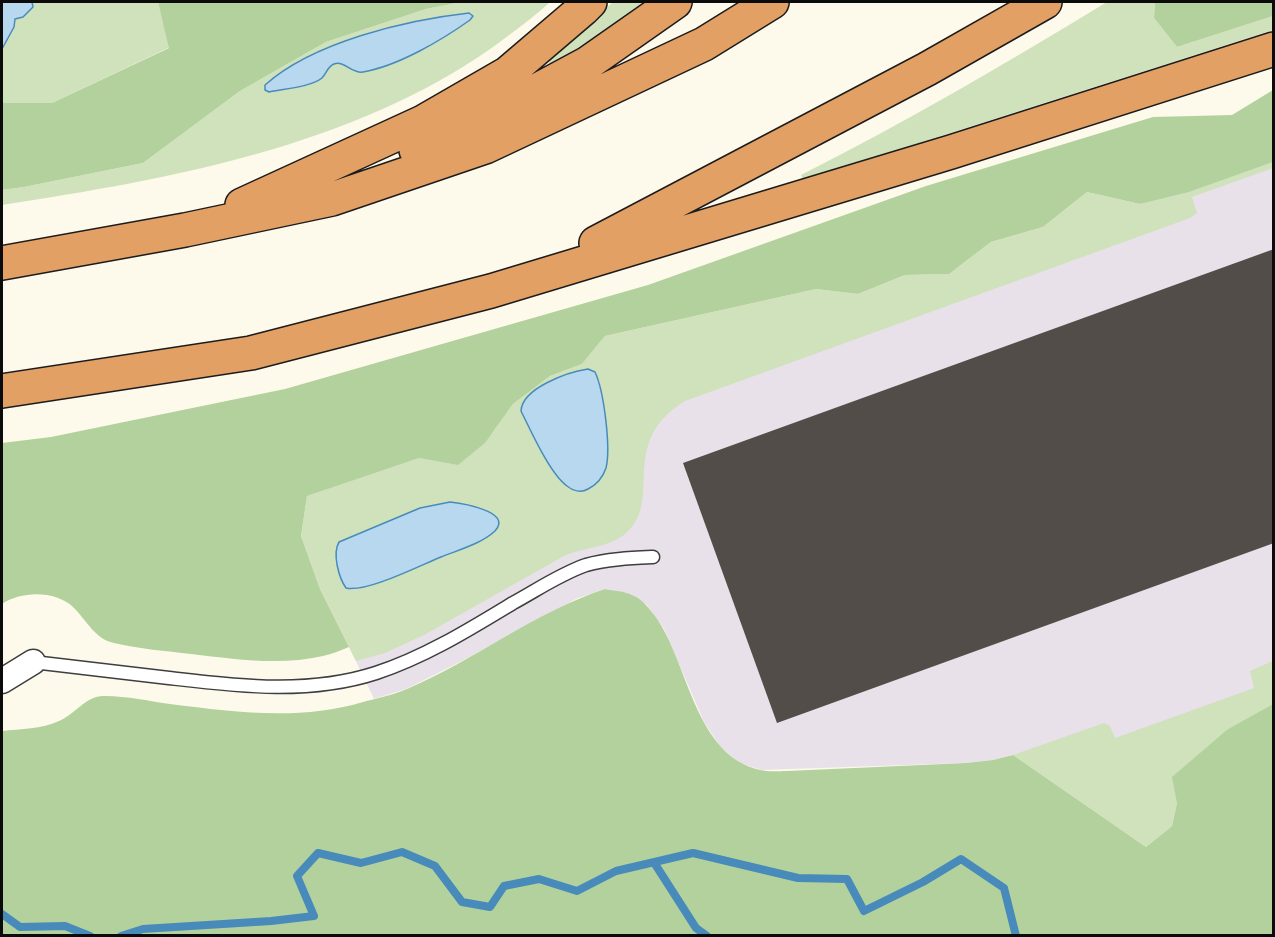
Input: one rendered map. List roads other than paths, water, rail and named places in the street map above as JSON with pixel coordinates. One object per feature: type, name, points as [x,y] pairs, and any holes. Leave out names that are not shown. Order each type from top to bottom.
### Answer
[{"type":"highway","points":[[185,230],[423,123],[508,73],[590,2]]},
{"type":"highway","points":[[185,230],[352,176],[467,128],[588,63],[675,2]]},
{"type":"highway","points":[[2,263],[185,230],[332,199],[485,147],[704,44],[772,2]]},
{"type":"highway","points":[[491,291],[600,241],[927,69],[1045,2]]},
{"type":"highway","points":[[2,391],[252,353],[491,291],[951,152],[1274,49]]},
{"type":"street","points":[[2,681],[33,662]]},
{"type":"lane","points":[[33,662],[246,687],[295,688],[338,682],[375,674],[410,660],[477,625],[563,574],[587,565],[617,559],[653,557]]},
{"type":"water","points":[[2,2],[32,2],[33,7],[23,17],[15,19],[14,27],[2,49]]},
{"type":"water","points":[[469,13],[473,16],[459,28],[433,44],[391,64],[359,72],[338,63],[330,67],[322,78],[311,84],[269,92],[265,90],[265,85],[285,70],[334,45],[417,21]]},
{"type":"water","points":[[588,369],[595,372],[604,405],[607,459],[605,471],[599,480],[588,489],[580,491],[567,486],[554,472],[541,452],[521,411],[523,403],[537,388],[547,382]]},
{"type":"water","points":[[450,502],[483,509],[497,518],[499,524],[495,531],[483,540],[407,572],[366,586],[346,588],[337,566],[336,553],[339,542],[420,508]]},
{"type":"waterway","points":[[121,936],[143,929],[314,916],[297,876],[318,853],[361,863],[402,852],[435,866],[462,902],[490,907],[504,886],[539,879],[577,891],[616,871],[693,853],[798,878],[847,879],[864,911],[923,882],[961,859],[1004,888],[1016,936]]},
{"type":"waterway","points":[[655,864],[696,928],[707,936]]},
{"type":"waterway","points":[[2,914],[20,927],[65,926],[90,936]]}]
